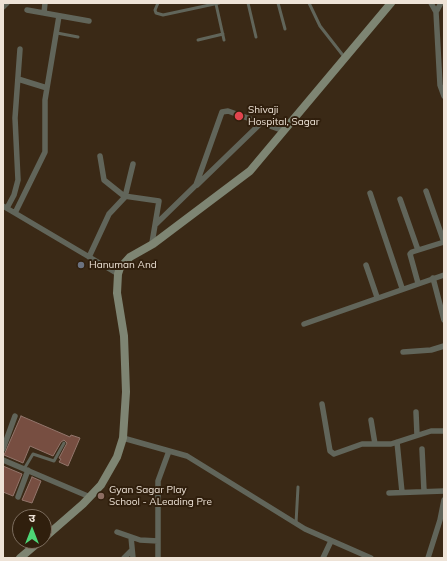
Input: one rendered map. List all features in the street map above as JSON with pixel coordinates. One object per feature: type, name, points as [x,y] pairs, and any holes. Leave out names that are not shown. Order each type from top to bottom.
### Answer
[{"type":"main road","points":[[52,531],[90,497],[101,485],[117,457],[124,438],[126,392],[124,336],[117,293],[118,274],[120,268],[130,257],[152,243],[250,171],[391,3]]},
{"type":"main road","points":[[20,558],[31,549]]},
{"type":"street","points":[[3,7],[7,3]]},
{"type":"street","points":[[44,13],[45,3]]},
{"type":"street","points":[[441,3],[434,7],[441,49],[440,85],[444,96]]},
{"type":"street","points":[[27,10],[89,21]]},
{"type":"street","points":[[15,213],[44,152],[45,105],[59,16]]},
{"type":"street","points":[[20,49],[15,118],[18,180],[14,195],[5,207],[118,274]]},
{"type":"street","points":[[18,79],[47,88]]},
{"type":"street","points":[[194,188],[222,112],[228,111],[284,130]]},
{"type":"street","points":[[156,224],[262,123]]},
{"type":"street","points":[[100,156],[104,180],[125,197],[159,202],[152,243]]},
{"type":"street","points":[[89,257],[109,214],[125,197],[133,164]]},
{"type":"street","points":[[418,283],[410,256],[411,253],[444,242],[426,191]]},
{"type":"street","points":[[370,193],[402,288]]},
{"type":"street","points":[[400,199],[418,250]]},
{"type":"street","points":[[366,265],[377,297]]},
{"type":"street","points":[[304,324],[402,288],[444,275]]},
{"type":"street","points":[[433,278],[444,320]]},
{"type":"street","points":[[402,352],[431,350],[444,346]]},
{"type":"street","points":[[322,404],[332,453],[336,454],[362,444],[397,442],[431,431],[444,431]]},
{"type":"street","points":[[416,412],[417,435]]},
{"type":"street","points":[[3,449],[16,416]]},
{"type":"street","points":[[371,420],[375,444]]},
{"type":"street","points":[[124,438],[190,458],[296,524],[359,556],[371,558]]},
{"type":"street","points":[[397,442],[402,492]]},
{"type":"street","points":[[422,449],[424,492]]},
{"type":"street","points":[[158,558],[158,481],[169,451]]},
{"type":"street","points":[[3,460],[90,497]]},
{"type":"street","points":[[18,497],[26,470]]},
{"type":"street","points":[[389,493],[444,490]]},
{"type":"street","points":[[428,558],[442,521],[444,500]]},
{"type":"street","points":[[117,532],[144,541],[158,541]]},
{"type":"street","points":[[131,537],[133,558]]},
{"type":"street","points":[[323,558],[331,541]]},
{"type":"street","points":[[124,558],[132,550]]},
{"type":"lane","points":[[158,3],[155,10],[156,13],[163,15],[215,4],[224,40]]},
{"type":"lane","points":[[248,3],[256,37]]},
{"type":"lane","points":[[278,3],[285,30]]},
{"type":"lane","points":[[309,3],[320,26],[345,58]]},
{"type":"lane","points":[[56,33],[78,37]]},
{"type":"lane","points":[[198,40],[223,34]]},
{"type":"lane","points":[[26,470],[33,454],[54,461],[64,442]]},
{"type":"lane","points":[[296,524],[298,487]]},
{"type":"building","points":[[21,416],[70,437],[71,435],[80,438],[68,466],[59,462],[61,459],[59,458],[67,443],[64,440],[61,442],[53,456],[30,446],[23,463],[4,455]]},
{"type":"building","points":[[3,466],[22,474],[13,496],[3,492]]},
{"type":"building","points":[[32,477],[41,481],[32,503],[22,500]]},
{"type":"place","name":"Shivaji Hospital, Sagar","points":[[239,116]]},
{"type":"place","name":"Hanuman And","points":[[81,265]]},
{"type":"place","name":"Gyan Sagar Play School - ALeading Pre","points":[[101,496]]}]
